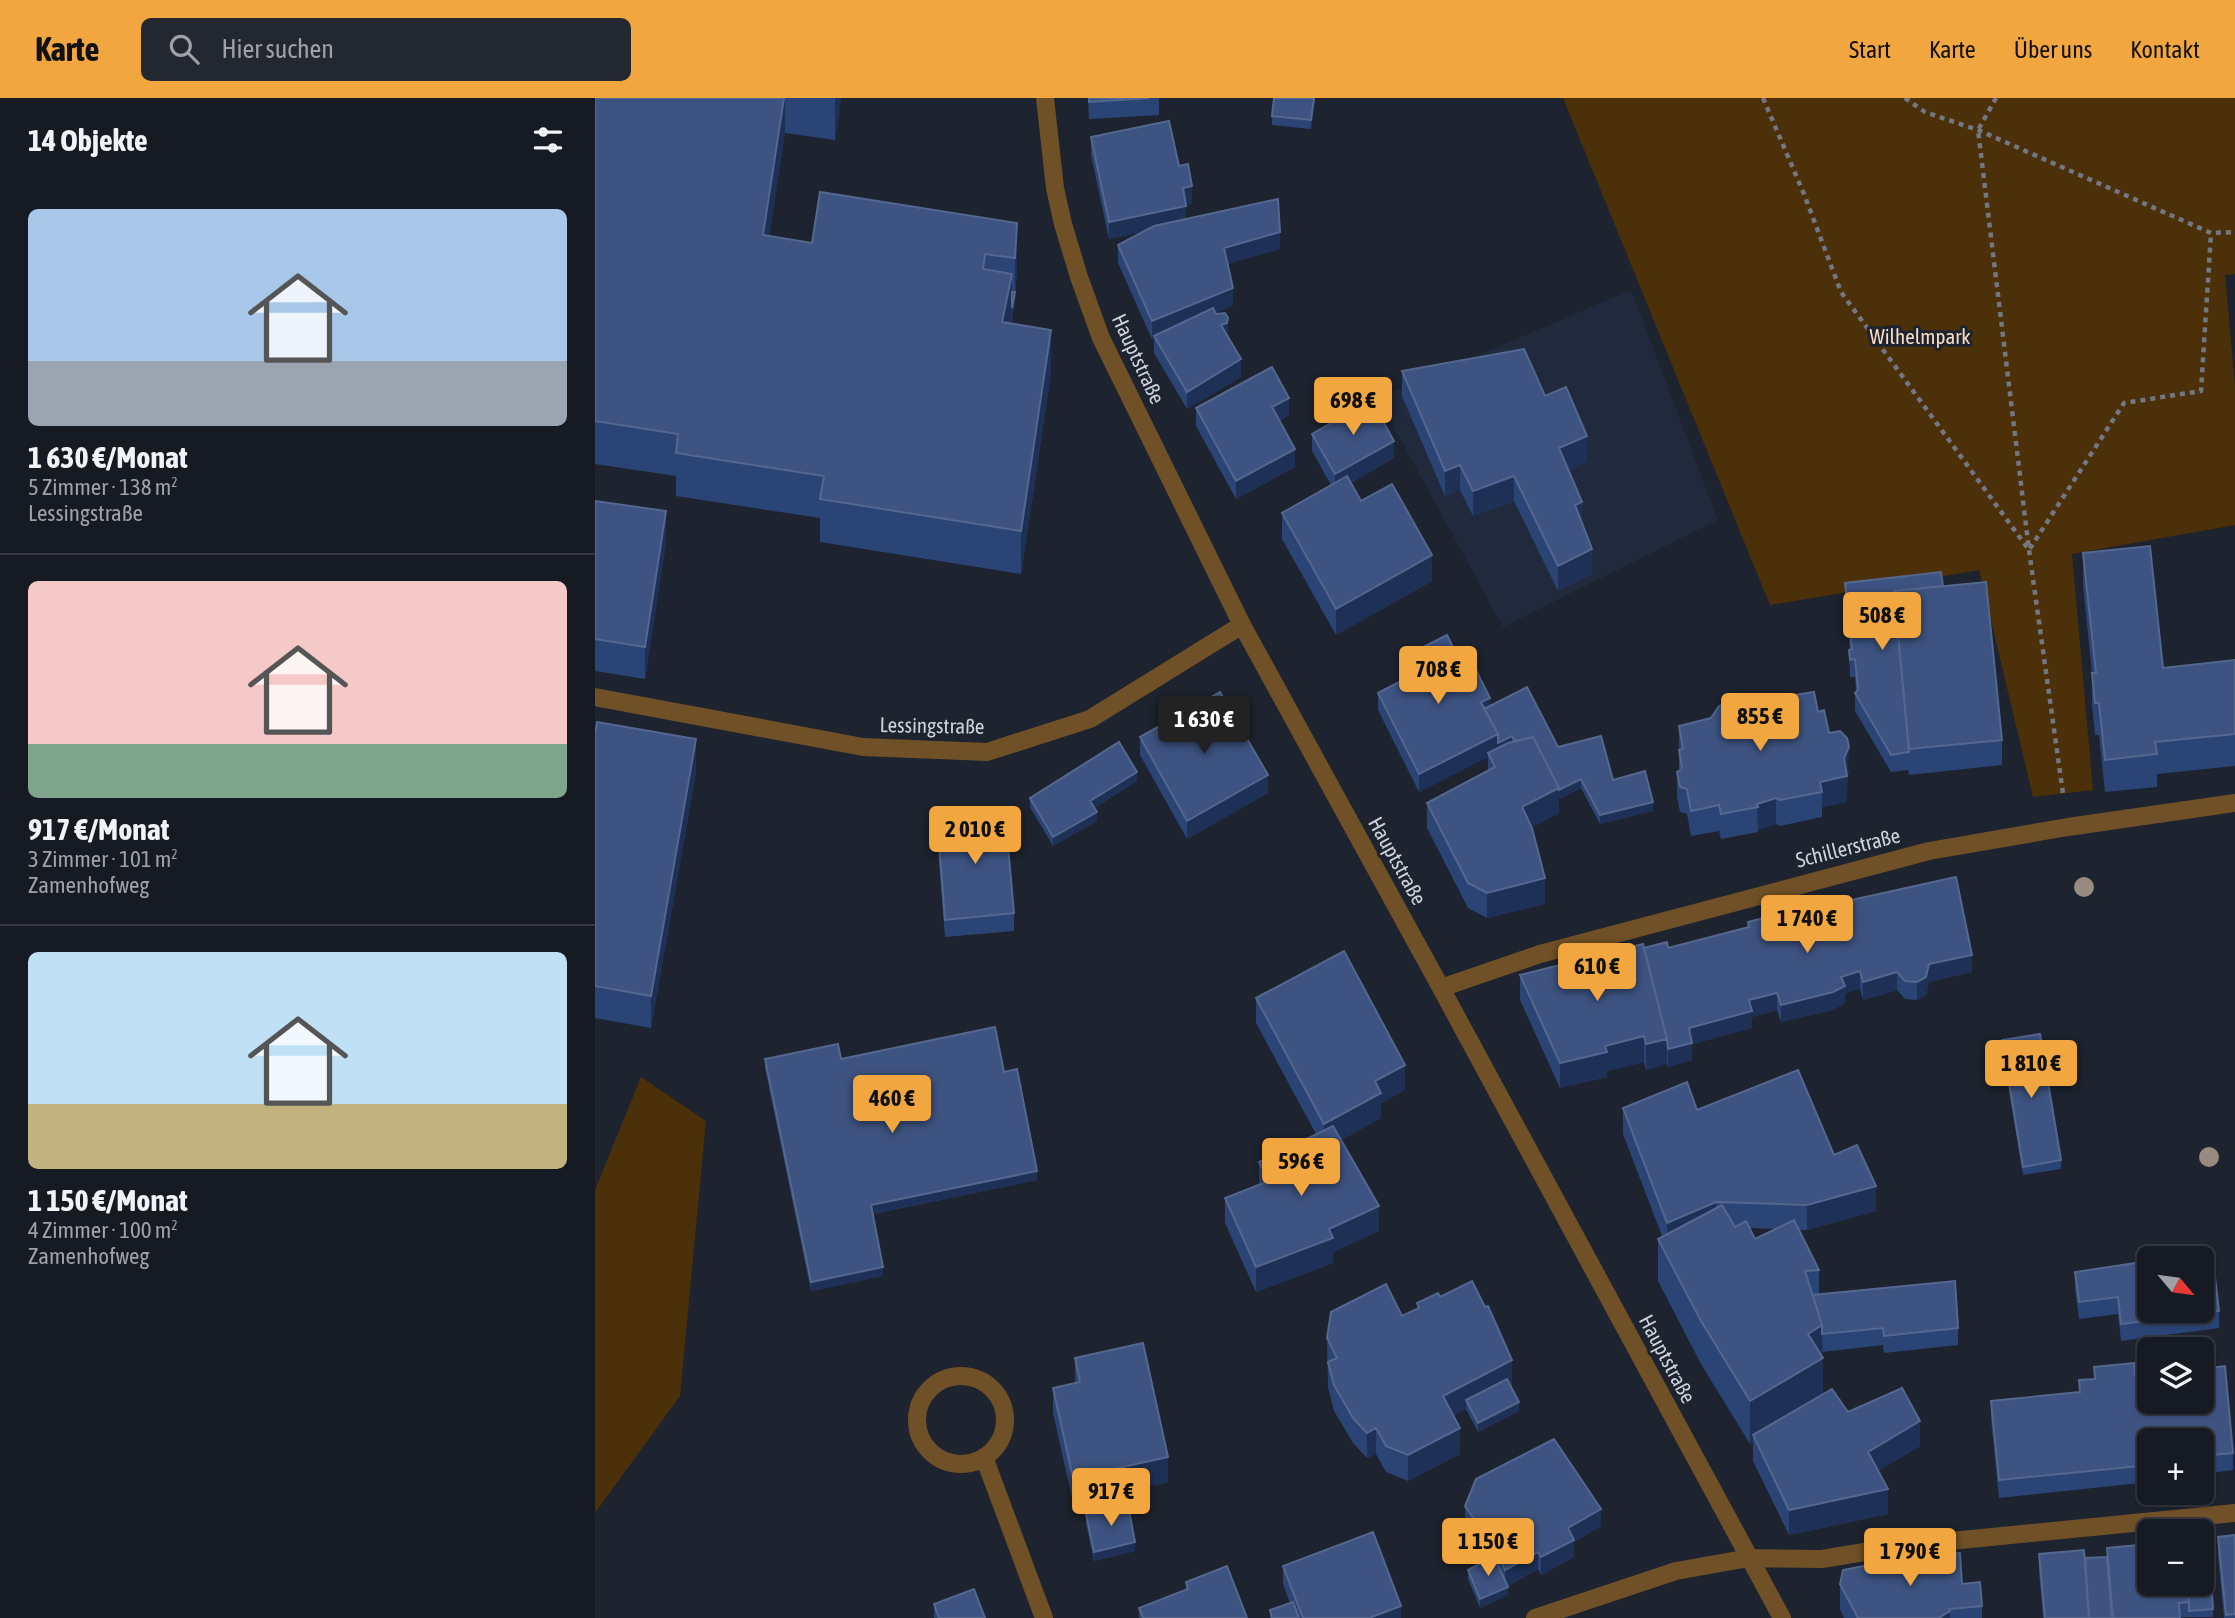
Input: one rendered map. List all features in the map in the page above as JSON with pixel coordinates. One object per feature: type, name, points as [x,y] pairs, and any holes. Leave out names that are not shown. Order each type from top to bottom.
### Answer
[{"type":"street","name":"Hauptstraße","points":[[1045,98],[1055,188],[1063,224],[1101,338],[1242,625],[1782,1618]]},
{"type":"street","name":"Lessingstraße","points":[[595,697],[863,747],[988,752],[1090,719],[1242,625]]},
{"type":"street","name":"Schillerstraße","points":[[1441,988],[1540,954],[1929,851],[2068,827],[2235,803]]},
{"type":"street","points":[[955,1377],[970,1377],[983,1382],[995,1392],[1005,1410],[1005,1425],[1001,1440],[984,1457],[962,1464],[947,1462],[927,1447],[920,1435],[918,1406],[928,1391],[940,1382],[955,1377]]},
{"type":"street","points":[[984,1457],[1044,1618]]},
{"type":"street","points":[[1535,1618],[1676,1571],[1749,1558],[1822,1559],[1900,1546],[2235,1513]]},
{"type":"path","points":[[1763,98],[1804,194],[1841,292],[2029,550]]},
{"type":"path","points":[[1905,98],[1925,113],[1978,130],[2211,233],[2235,232]]},
{"type":"path","points":[[1996,98],[1978,130],[2029,550],[2068,827]]},
{"type":"path","points":[[2029,550],[2125,403],[2201,391],[2211,233]]},
{"type":"shaded area","points":[[1631,290],[1718,520],[1503,627],[1378,398]]},
{"type":"green space","name":"Wilhelmpark","points":[[1563,98],[2235,98],[2235,274],[2225,275],[2235,386],[2235,525],[2072,554],[2093,790],[2033,797],[1979,570],[1770,605]]},
{"type":"green space","points":[[641,1077],[706,1121],[680,1396],[595,1513],[595,1190]]},
{"type":"building","points":[[595,98],[784,98],[763,235],[812,243],[820,192],[1017,223],[1015,258],[985,254],[983,269],[1012,274],[1002,322],[1051,330],[1021,531],[820,499],[824,476],[676,453],[678,434],[595,421]]},
{"type":"building","points":[[1089,98],[1149,98],[1089,102]]},
{"type":"building","points":[[1274,98],[1314,98],[1311,120],[1272,116]]},
{"type":"building","points":[[1169,121],[1179,166],[1188,164],[1192,186],[1183,188],[1186,206],[1109,222],[1091,137]]},
{"type":"building","points":[[1278,199],[1280,232],[1224,248],[1233,288],[1152,321],[1118,245],[1154,226]]},
{"type":"building","points":[[1213,308],[1216,314],[1225,313],[1228,318],[1227,323],[1221,325],[1241,359],[1187,392],[1154,336]]},
{"type":"building","points":[[1524,349],[1545,396],[1566,387],[1587,436],[1559,448],[1582,502],[1575,505],[1592,549],[1558,566],[1514,476],[1473,491],[1460,465],[1445,471],[1402,371]]},
{"type":"building","points":[[1272,367],[1289,398],[1272,407],[1295,449],[1236,481],[1196,408]]},
{"type":"building","points":[[1371,400],[1394,441],[1335,474],[1312,434]]},
{"type":"building","points":[[1347,476],[1361,501],[1392,484],[1432,555],[1336,609],[1282,513]]},
{"type":"building","points":[[595,501],[666,511],[645,647],[595,639]]},
{"type":"building","points":[[2150,546],[2163,668],[2235,660],[2235,734],[2155,742],[2157,754],[2105,760],[2099,703],[2095,703],[2092,673],[2096,673],[2083,553]]},
{"type":"building","points":[[1941,572],[1943,586],[1894,591],[1909,752],[1891,755],[1855,693],[1858,690],[1855,659],[1850,660],[1849,650],[1852,649],[1845,583]]},
{"type":"building","points":[[1986,582],[2002,740],[1909,749],[1894,591]]},
{"type":"building","points":[[1447,635],[1466,674],[1476,670],[1490,698],[1481,702],[1498,734],[1419,774],[1378,693],[1409,677],[1401,658]]},
{"type":"building","points":[[1527,687],[1558,747],[1601,736],[1613,780],[1645,771],[1653,802],[1600,815],[1581,779],[1559,790],[1533,737],[1515,741],[1512,736],[1498,743],[1498,734],[1484,709]]},
{"type":"building","points":[[1220,692],[1268,775],[1187,821],[1140,737]]},
{"type":"building","points":[[1814,692],[1818,712],[1824,710],[1829,733],[1840,731],[1847,738],[1849,747],[1844,758],[1847,776],[1820,782],[1822,792],[1780,800],[1776,798],[1757,804],[1758,807],[1721,814],[1719,805],[1691,811],[1687,789],[1680,787],[1677,772],[1682,769],[1679,750],[1683,749],[1679,726],[1711,718],[1719,706],[1770,694],[1777,698]]},
{"type":"building","points":[[597,722],[696,739],[651,996],[595,986]]},
{"type":"building","points":[[1533,737],[1559,788],[1522,807],[1532,828],[1545,878],[1487,893],[1468,883],[1427,803],[1495,767],[1488,753],[1508,743]]},
{"type":"building","points":[[1119,742],[1137,772],[1090,801],[1097,812],[1053,837],[1030,798]]},
{"type":"building","points":[[1005,812],[1014,913],[945,920],[937,818]]},
{"type":"building","points":[[1956,877],[1972,955],[1929,964],[1926,977],[1917,982],[1905,981],[1897,972],[1863,982],[1860,971],[1841,977],[1845,986],[1833,992],[1781,1005],[1777,993],[1749,1000],[1752,1011],[1689,1028],[1692,1043],[1668,1049],[1644,948],[1667,942],[1668,948],[1749,927],[1748,922],[1775,915],[1777,921],[1838,903]]},
{"type":"building","points":[[1643,944],[1667,1039],[1646,1044],[1644,1036],[1605,1046],[1607,1052],[1560,1063],[1520,975]]},
{"type":"building","points":[[1344,951],[1405,1065],[1375,1081],[1381,1093],[1324,1124],[1256,998]]},
{"type":"building","points":[[995,1027],[1004,1072],[1017,1069],[1037,1171],[871,1205],[883,1267],[811,1282],[765,1059],[838,1044],[841,1059]]},
{"type":"building","points":[[2040,1034],[2061,1160],[2023,1167],[2002,1040]]},
{"type":"building","points":[[1798,1070],[1834,1155],[1857,1145],[1876,1186],[1807,1205],[1716,1202],[1667,1223],[1623,1108],[1687,1082],[1697,1110]]},
{"type":"building","points":[[1333,1126],[1379,1206],[1329,1229],[1333,1238],[1256,1267],[1225,1198],[1269,1181],[1259,1162]]},
{"type":"building","points":[[1722,1205],[1735,1227],[1746,1221],[1755,1239],[1794,1220],[1819,1270],[1805,1271],[1822,1325],[1808,1334],[1823,1358],[1750,1401],[1701,1321],[1658,1239]]},
{"type":"building","points":[[2137,1263],[2137,1322],[2121,1324],[2118,1297],[2079,1302],[2075,1272]]},
{"type":"building","points":[[2214,1269],[2219,1311],[2214,1312]]},
{"type":"building","points":[[1472,1281],[1485,1307],[1488,1306],[1512,1360],[1443,1396],[1460,1428],[1408,1455],[1386,1446],[1376,1428],[1367,1433],[1353,1418],[1334,1385],[1328,1362],[1337,1358],[1327,1338],[1331,1312],[1386,1284],[1402,1316],[1419,1308],[1417,1303],[1438,1293],[1440,1297]]},
{"type":"building","points":[[1955,1281],[1958,1328],[1884,1336],[1883,1328],[1822,1334],[1813,1295]]},
{"type":"building","points":[[1143,1343],[1168,1457],[1073,1478],[1053,1388],[1080,1382],[1075,1358]]},
{"type":"building","points":[[2134,1363],[2137,1376],[2137,1414],[2214,1414],[2214,1367],[2225,1366],[2233,1453],[2214,1455],[2214,1428],[2137,1428],[2137,1466],[1999,1480],[1991,1401],[2080,1392],[2079,1380],[2095,1379],[2094,1367]]},
{"type":"building","points":[[1507,1379],[1519,1402],[1478,1423],[1466,1400]]},
{"type":"building","points":[[1902,1388],[1920,1421],[1868,1452],[1888,1489],[1789,1510],[1753,1435],[1832,1389],[1848,1412]]},
{"type":"building","points":[[1554,1439],[1601,1509],[1568,1528],[1574,1540],[1541,1557],[1538,1552],[1505,1570],[1494,1547],[1465,1506],[1476,1479]]},
{"type":"building","points":[[1128,1505],[1135,1542],[1094,1552],[1086,1514]]},
{"type":"building","points":[[1373,1532],[1401,1606],[1369,1618],[1303,1618],[1283,1566]]},
{"type":"building","points":[[2235,1535],[2235,1614],[2226,1615],[2218,1537]]},
{"type":"building","points":[[2137,1545],[2137,1596],[2189,1596],[2189,1602],[2179,1603],[2180,1618],[2113,1618],[2107,1548]]},
{"type":"building","points":[[2084,1550],[2089,1618],[2045,1618],[2039,1554]]},
{"type":"building","points":[[1960,1553],[1962,1584],[1980,1582],[1982,1606],[1949,1609],[1941,1618],[1858,1618],[1840,1584],[1843,1570],[1908,1557]]},
{"type":"building","points":[[1494,1556],[1508,1587],[1480,1599],[1468,1570]]},
{"type":"building","points":[[2107,1557],[2112,1618],[2089,1618],[2085,1558]]},
{"type":"building","points":[[1227,1566],[1247,1618],[1143,1618],[1139,1608],[1188,1589],[1186,1582]]},
{"type":"building","points":[[974,1589],[985,1618],[939,1618],[934,1604]]},
{"type":"building","points":[[2188,1596],[2212,1596],[2213,1609],[2189,1611]]},
{"type":"building","points":[[1293,1602],[1299,1618],[1272,1618],[1270,1610]]}]
